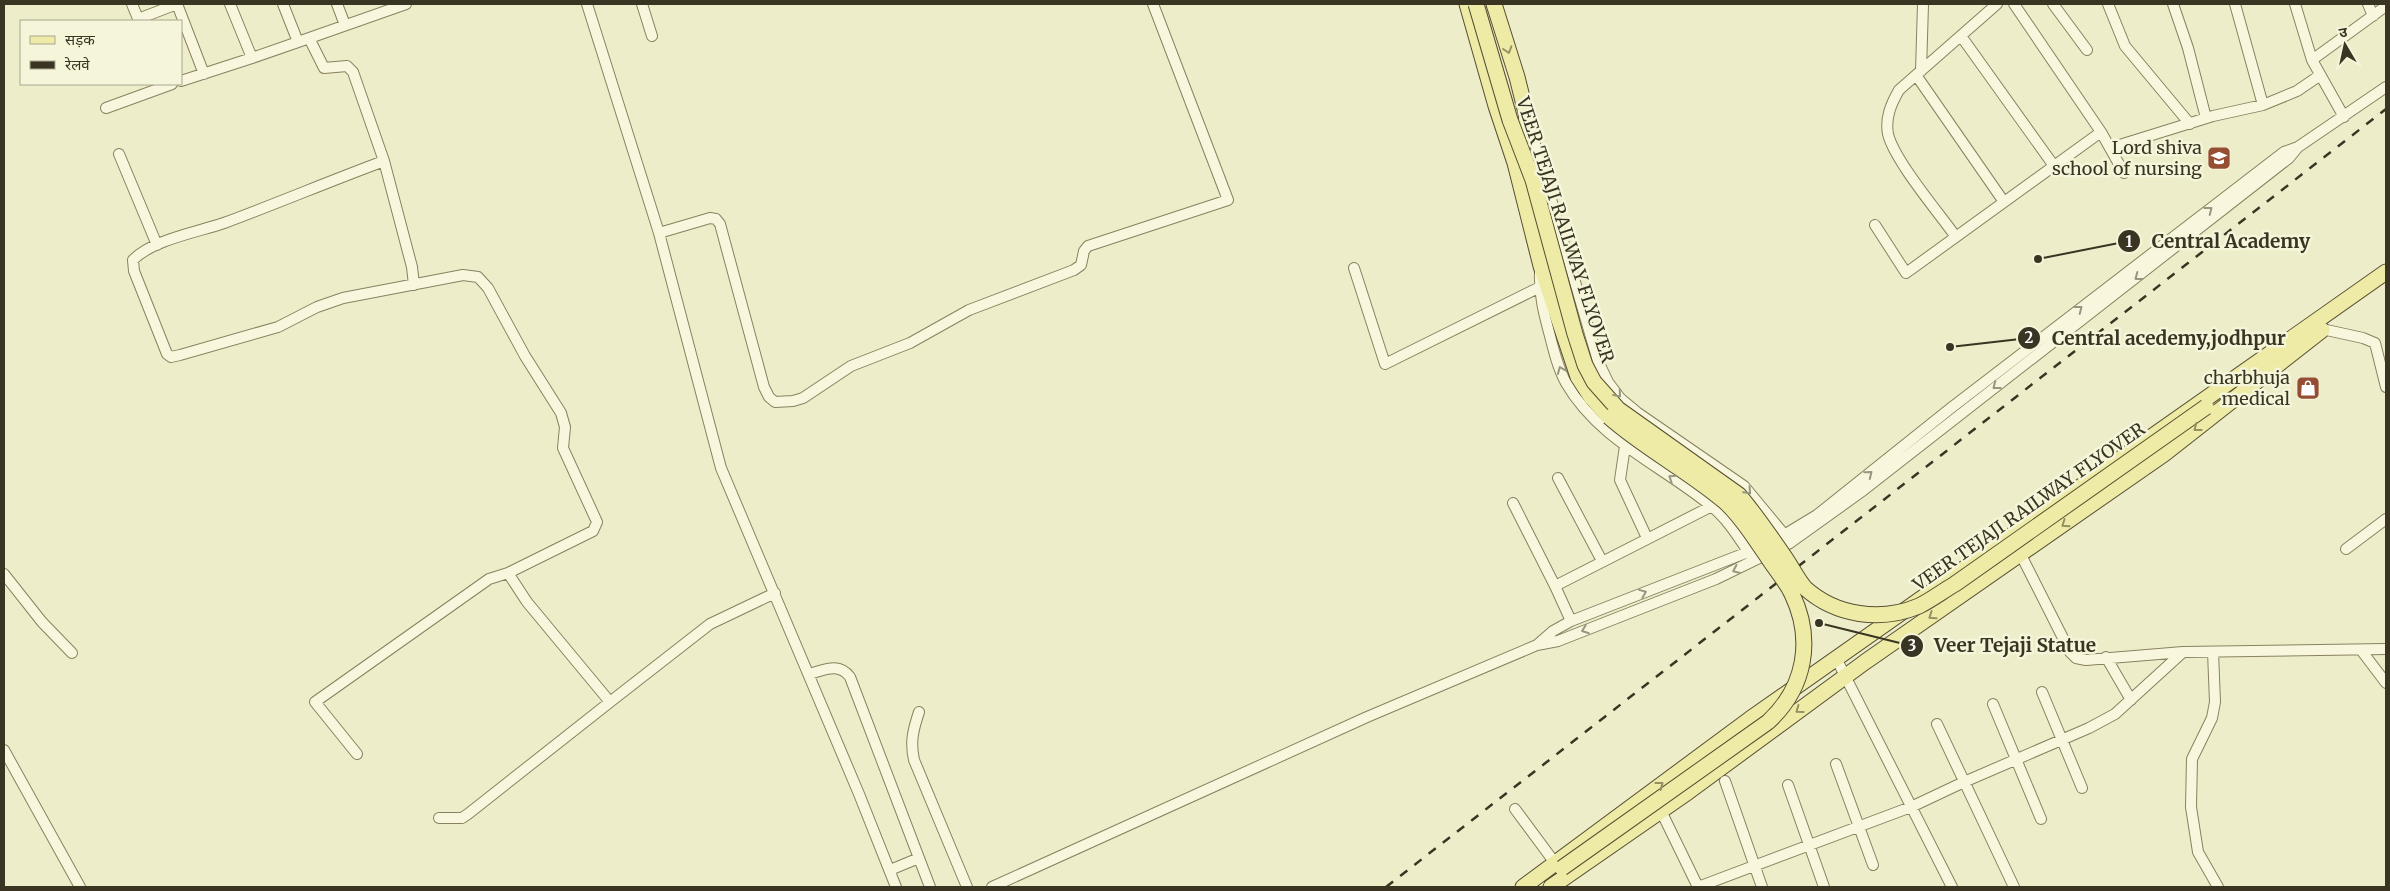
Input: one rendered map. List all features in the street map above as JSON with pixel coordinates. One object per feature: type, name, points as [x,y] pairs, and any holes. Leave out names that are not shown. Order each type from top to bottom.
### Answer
[{"type":"main road","points":[[1467,4],[1496,106],[1515,163],[1541,266],[1578,376],[1591,397],[1631,437],[1701,484],[1726,503],[1740,518],[1792,592],[1800,612],[1804,634],[1800,673],[1790,698],[1768,722],[1558,866],[1524,887]]},
{"type":"main road","name":"VEER TEJAJI RAILWAY FLYOVER","points":[[1476,4],[1510,120],[1533,180],[1575,334],[1585,365],[1594,382],[1618,409],[1739,495],[1805,587],[1826,602],[1864,615],[1884,615],[1919,606],[1955,584],[2210,404],[2236,378]]},
{"type":"main road","points":[[1494,4],[1517,77],[1527,117],[1515,163]]},
{"type":"main road","points":[[1547,887],[1558,866],[1836,658],[2386,272]]},
{"type":"main road","points":[[1552,887],[1661,811],[1846,676],[2164,454],[2322,329],[2386,284]]},
{"type":"main road","name":"VEER TEJAJI RAILWAY FLYOVER","points":[[2210,404],[2249,388]]},
{"type":"street","points":[[132,4],[138,20],[177,4],[204,74]]},
{"type":"street","points":[[230,4],[252,58]]},
{"type":"street","points":[[283,4],[298,42]]},
{"type":"street","points":[[337,4],[345,25]]},
{"type":"street","points":[[182,81],[298,42],[389,6],[406,4]]},
{"type":"street","points":[[587,4],[659,233],[722,468],[734,503],[809,674],[896,887]]},
{"type":"street","points":[[659,233],[710,218],[716,219],[720,224],[764,387],[769,397],[775,402],[803,398],[851,366],[910,344],[969,310],[1074,270],[1081,265],[1084,251],[1088,246],[1228,200],[1153,4]]},
{"type":"street","points":[[1923,4],[1919,73],[2004,202]]},
{"type":"street","points":[[1956,237],[1895,152],[1888,134],[1888,117],[1892,103],[1899,90],[1997,4]]},
{"type":"street","points":[[2014,4],[2101,132],[2124,172]]},
{"type":"street","points":[[2053,4],[2087,50]]},
{"type":"street","points":[[2108,4],[2125,46],[2190,124]]},
{"type":"street","points":[[2173,4],[2188,48],[2206,118]]},
{"type":"street","points":[[2234,4],[2263,105]]},
{"type":"street","points":[[2295,4],[2312,60],[2319,76],[2344,117]]},
{"type":"street","points":[[2368,4],[2373,16]]},
{"type":"street","points":[[646,6],[652,36]]},
{"type":"street","points":[[2312,60],[2386,6]]},
{"type":"street","points":[[1961,36],[2054,166]]},
{"type":"street","points":[[309,38],[324,68],[347,66],[351,68],[384,161],[410,259],[414,285]]},
{"type":"street","points":[[2110,148],[2206,118],[2263,105],[2297,91],[2319,76]]},
{"type":"street","points":[[106,108],[166,85]]},
{"type":"street","points":[[992,887],[1367,717],[1537,644],[1558,641],[1614,620],[1755,562],[1787,539],[1861,492],[2009,370],[2284,152],[2298,147],[2386,88]]},
{"type":"street","points":[[1527,117],[1598,361],[1608,382],[1620,398],[1638,413],[1744,486],[1787,539]]},
{"type":"street","points":[[1875,224],[1906,273],[2101,132]]},
{"type":"street","points":[[119,154],[157,245]]},
{"type":"street","points":[[357,754],[315,702],[489,579],[508,573],[593,532],[597,526],[588,501],[563,448],[564,421],[483,281],[478,276],[463,275],[334,300],[278,327],[171,357],[164,348],[132,265],[133,260],[138,255],[157,245],[224,223],[384,161]]},
{"type":"street","points":[[1541,266],[1541,303],[1557,360],[1566,382],[1579,403],[1598,424],[1625,446],[1712,506],[1755,562]]},
{"type":"street","points":[[1354,268],[1385,364],[1540,287]]},
{"type":"street","points":[[2322,329],[2364,338],[2375,343],[2386,387]]},
{"type":"street","points":[[1625,446],[1620,480],[1647,538]]},
{"type":"street","points":[[1558,478],[1602,561]]},
{"type":"street","points":[[1512,503],[1572,621]]},
{"type":"street","points":[[1555,586],[1712,506]]},
{"type":"street","points":[[2346,549],[2386,519]]},
{"type":"street","points":[[1537,644],[1553,631],[1572,621],[1748,552],[1787,539]]},
{"type":"street","points":[[2021,555],[2070,652],[2076,658],[2086,660],[2183,652],[2386,649]]},
{"type":"street","points":[[508,573],[527,602],[610,702]]},
{"type":"street","points":[[4,574],[42,622],[72,653]]},
{"type":"street","points":[[439,818],[462,818],[468,814],[710,624],[775,594]]},
{"type":"street","points":[[2361,650],[2386,683]]},
{"type":"street","points":[[1661,811],[1698,887],[1860,828],[2062,740],[2115,714],[2183,652]]},
{"type":"street","points":[[2214,652],[2215,702],[2212,718],[2192,759],[2191,807],[2198,852],[2218,887]]},
{"type":"street","points":[[2106,657],[2131,700]]},
{"type":"street","points":[[1836,658],[1952,887]]},
{"type":"street","points":[[809,674],[839,668],[845,670],[850,677],[905,817],[930,887]]},
{"type":"street","points":[[2042,692],[2082,788]]},
{"type":"street","points":[[1993,704],[2041,819]]},
{"type":"street","points":[[918,712],[912,732],[911,746],[914,760],[967,887]]},
{"type":"street","points":[[1937,724],[2014,887]]},
{"type":"street","points":[[4,750],[80,887]]},
{"type":"street","points":[[1836,764],[1873,866]]},
{"type":"street","points":[[1726,781],[1762,887]]},
{"type":"street","points":[[1788,785],[1824,887]]},
{"type":"street","points":[[1515,810],[1558,866]]},
{"type":"street","points":[[890,870],[919,858]]},
{"type":"railway","points":[[1386,887],[2386,109]]},
{"type":"place","name":"Lord shiva school of nursing","points":[[2219,158]]},
{"type":"place","name":"Central Academy","points":[[2038,259]]},
{"type":"place","name":"Central acedemy,jodhpur","points":[[1950,347]]},
{"type":"place","name":"charbhuja medical","points":[[2308,388]]},
{"type":"place","name":"Veer Tejaji Statue","points":[[1819,623]]}]
